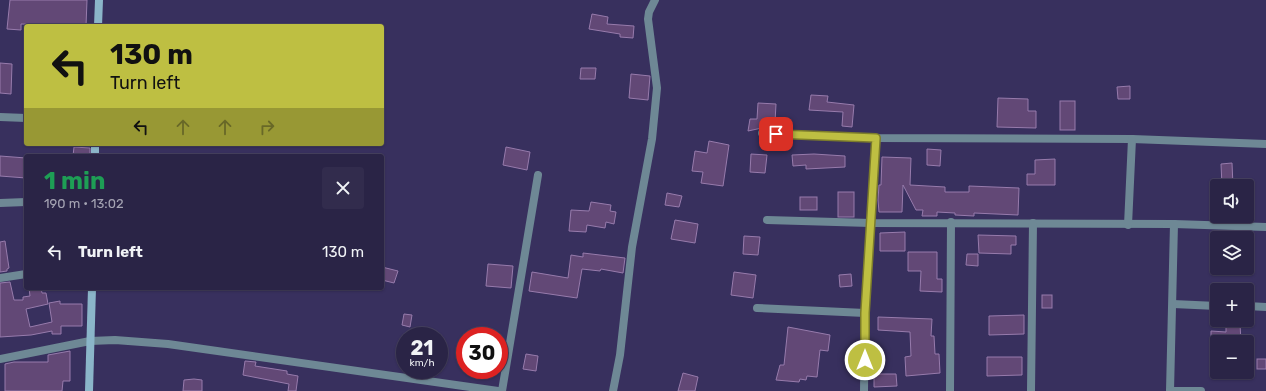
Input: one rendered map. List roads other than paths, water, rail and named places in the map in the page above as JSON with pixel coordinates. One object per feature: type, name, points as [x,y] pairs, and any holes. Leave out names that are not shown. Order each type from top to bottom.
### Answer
[{"type":"main road","points":[[98,24],[99,0]]},
{"type":"main road","points":[[89,391],[92,290]]},
{"type":"street","points":[[613,391],[620,355],[632,246],[652,139],[657,88],[648,19],[649,12],[655,0]]},
{"type":"street","points":[[0,117],[24,118]]},
{"type":"street","points":[[762,133],[876,138],[1132,140],[1266,144]]},
{"type":"street","points":[[864,391],[865,313],[876,138]]},
{"type":"street","points":[[1128,225],[1132,140]]},
{"type":"street","points":[[502,391],[538,175]]},
{"type":"street","points":[[0,203],[24,202]]},
{"type":"street","points":[[767,220],[870,223],[950,222],[1128,225],[1174,224],[1266,227]]},
{"type":"street","points":[[950,222],[950,391]]},
{"type":"street","points":[[1031,391],[1034,223]]},
{"type":"street","points":[[1174,224],[1170,391],[1201,391]]},
{"type":"street","points":[[0,278],[24,274]]},
{"type":"street","points":[[1173,304],[1210,306]]},
{"type":"street","points":[[1254,306],[1266,307]]},
{"type":"street","points":[[757,308],[865,313]]},
{"type":"street","points":[[0,359],[90,341],[115,340],[168,344],[498,391]]}]
